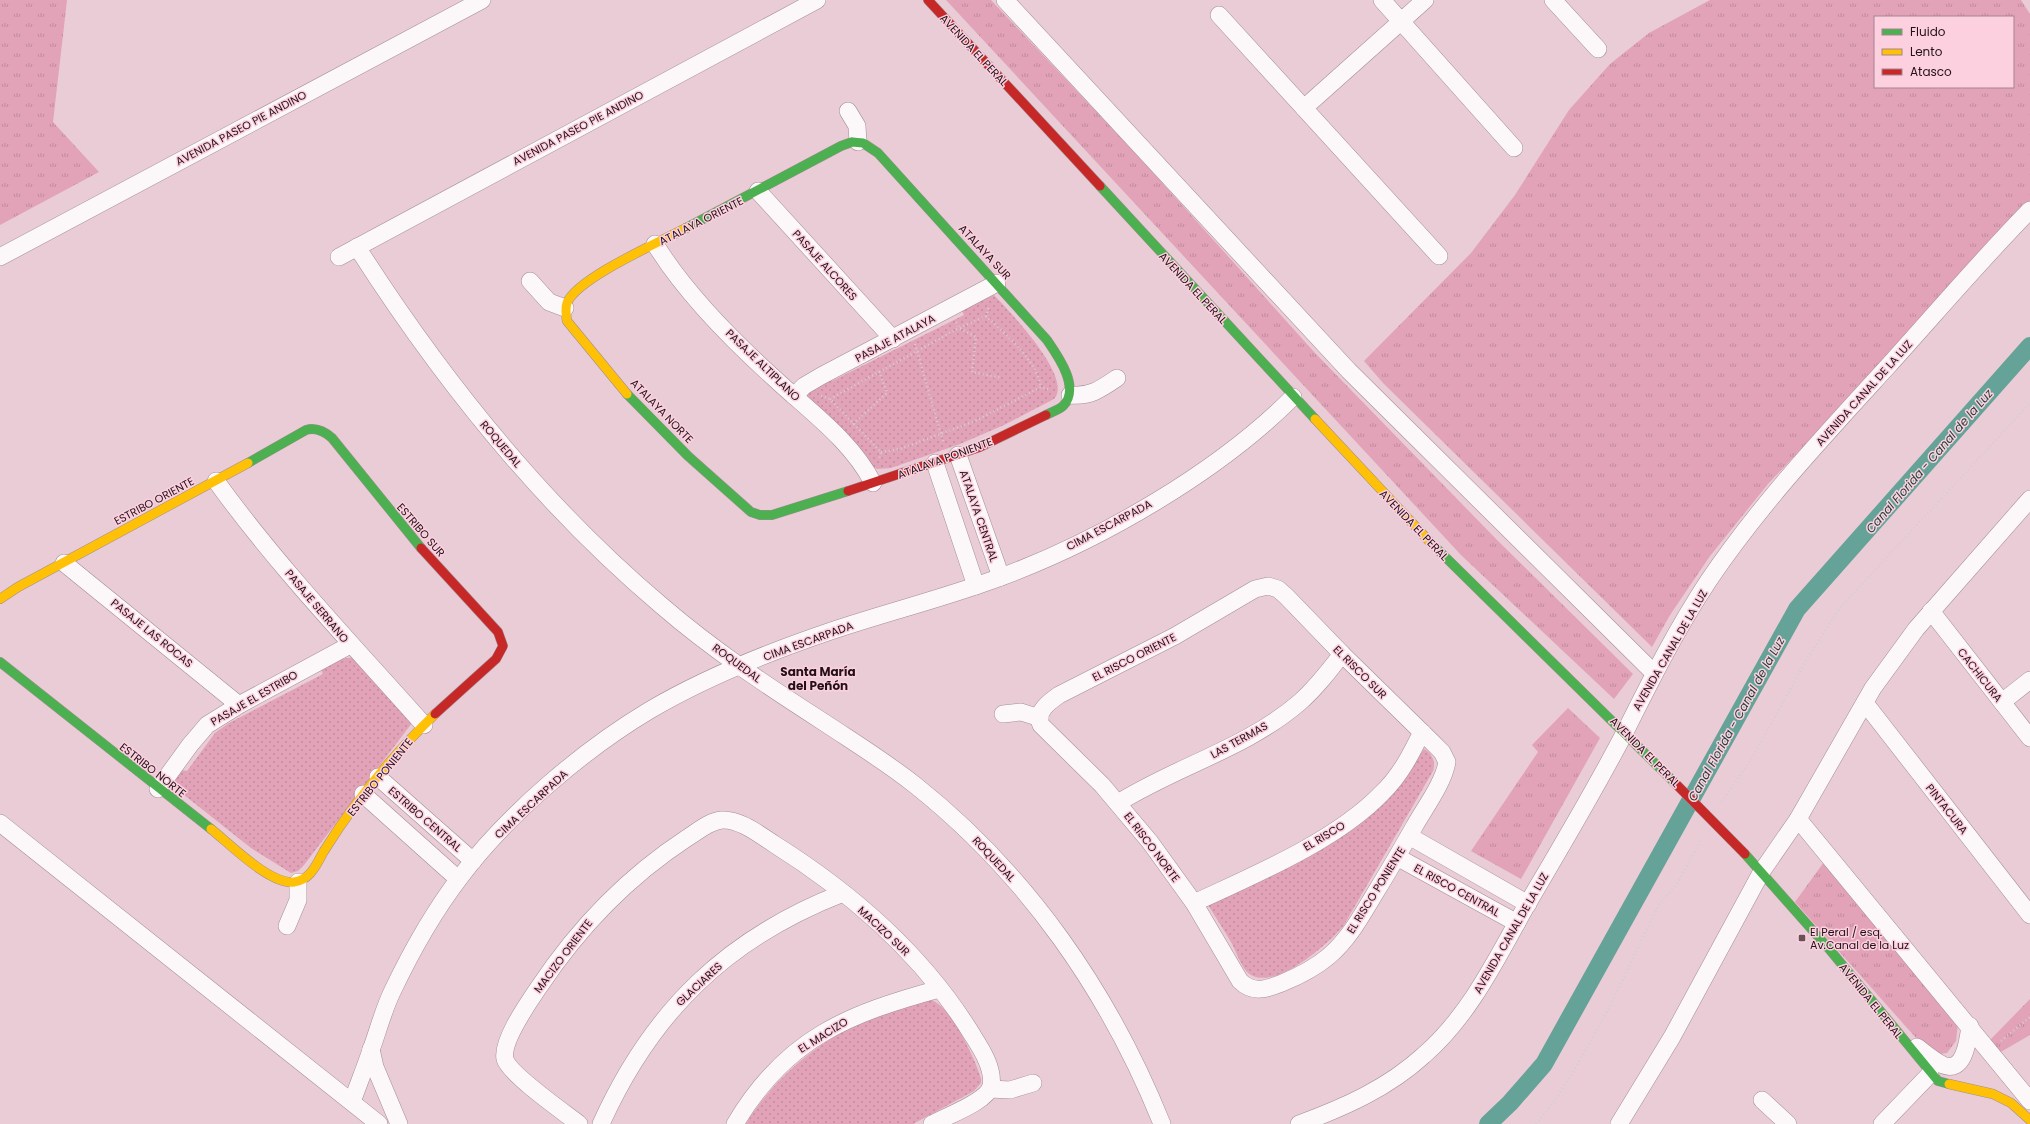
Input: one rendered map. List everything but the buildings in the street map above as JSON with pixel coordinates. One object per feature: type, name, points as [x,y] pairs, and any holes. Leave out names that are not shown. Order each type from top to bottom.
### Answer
[{"type":"street","name":"AVENIDA PASEO PIE ANDINO","points":[[0,257],[482,0]]},
{"type":"street","name":"AVENIDA PASEO PIE ANDINO","points":[[339,257],[817,0]]},
{"type":"street","name":"AVENIDA EL PERAL","points":[[928,0],[1293,397],[1448,560],[1625,732],[1762,872],[1830,950],[1930,1074],[1938,1081],[1948,1085],[1993,1094],[2011,1103],[2030,1120]]},
{"type":"street","points":[[1005,0],[1349,371],[1654,674]]},
{"type":"street","points":[[1382,0],[1514,148]]},
{"type":"street","points":[[1304,108],[1426,0]]},
{"type":"street","points":[[1553,0],[1598,49]]},
{"type":"street","points":[[1219,15],[1439,256]]},
{"type":"street","points":[[848,111],[857,126],[858,142]]},
{"type":"street","name":"ATALAYA ORIENTE","points":[[565,308],[569,299],[583,285],[655,244],[841,146],[858,142]]},
{"type":"street","name":"ATALAYA SUR","points":[[858,142],[868,146],[878,153],[997,283],[1049,343],[1066,375],[1070,395]]},
{"type":"street","name":"PASAJE ALCORES","points":[[758,191],[893,339]]},
{"type":"street","name":"AVENIDA CANAL DE LA LUZ","points":[[1299,1124],[1352,1103],[1378,1089],[1402,1074],[1426,1054],[1447,1033],[1472,1000],[1517,923],[1625,732],[1654,674],[1709,581],[1764,506],[1848,409],[2030,210]]},
{"type":"street","name":"PASAJE ALTIPLANO","points":[[655,244],[667,263],[748,354],[850,449],[864,466],[873,483]]},
{"type":"street","name":"ROQUEDAL","points":[[357,247],[435,362],[494,437],[536,485],[598,548],[661,606],[740,667],[862,747],[913,784],[954,819],[991,855],[1052,927],[1098,992],[1134,1059],[1162,1124]]},
{"type":"street","points":[[530,281],[549,302],[565,308]]},
{"type":"street","name":"PASAJE ATALAYA","points":[[794,396],[810,382],[997,283]]},
{"type":"street","name":"ATALAYA NORTE","points":[[565,308],[567,321],[574,331],[647,415],[688,456],[745,507],[760,515]]},
{"type":"street","points":[[1070,395],[1086,396],[1117,378]]},
{"type":"street","name":"ATALAYA PONIENTE","points":[[760,515],[772,515],[946,459],[994,441],[1062,407],[1070,395]]},
{"type":"street","name":"CIMA ESCARPADA","points":[[352,1102],[390,994],[408,960],[458,879],[473,860],[534,799],[578,761],[612,735],[654,708],[777,651],[832,631],[976,586],[1072,546],[1167,494],[1230,451],[1260,427],[1293,397]]},
{"type":"street","name":"ESTRIBO ORIENTE","points":[[0,599],[18,587],[216,481],[306,430],[314,428],[320,429]]},
{"type":"street","name":"ESTRIBO SUR","points":[[320,429],[332,438],[409,536],[498,632],[503,646]]},
{"type":"street","points":[[946,459],[976,586]]},
{"type":"street","name":"ATALAYA CENTRAL","points":[[946,459],[1000,577]]},
{"type":"street","name":"PASAJE SERRANO","points":[[216,481],[350,645],[424,725]]},
{"type":"street","points":[[1619,1124],[1687,1010],[1762,872],[1798,819],[1865,703],[1901,646],[2030,499]]},
{"type":"street","name":"PASAJE LAS ROCAS","points":[[64,563],[239,704]]},
{"type":"street","name":"EL RISCO SUR","points":[[1268,586],[1281,592],[1442,752],[1447,762]]},
{"type":"street","name":"EL RISCO ORIENTE","points":[[1040,718],[1043,708],[1059,695],[1182,633],[1255,589],[1268,586]]},
{"type":"street","name":"CACHICURA","points":[[1931,611],[2030,738]]},
{"type":"street","name":"PASAJE EL ESTRIBO","points":[[158,789],[202,730],[220,715],[350,645]]},
{"type":"street","name":"ESTRIBO PONIENTE","points":[[298,882],[313,870],[337,832],[378,777],[424,725],[462,688],[497,658],[503,646]]},
{"type":"street","name":"LAS TERMAS","points":[[1118,803],[1222,751],[1279,718],[1308,695],[1342,654]]},
{"type":"street","name":"ESTRIBO NORTE","points":[[0,662],[158,789],[271,874],[286,882],[298,882]]},
{"type":"street","points":[[2002,702],[2030,680]]},
{"type":"street","name":"PINTACURA","points":[[1865,703],[2030,915]]},
{"type":"street","points":[[1003,714],[1021,712],[1040,718]]},
{"type":"street","name":"EL RISCO NORTE","points":[[1040,718],[1041,725],[1086,768],[1118,803],[1159,854],[1194,903],[1237,977],[1249,988]]},
{"type":"street","name":"EL RISCO","points":[[1194,903],[1284,859],[1354,818],[1374,802],[1390,785],[1403,768],[1422,732]]},
{"type":"street","name":"EL RISCO PONIENTE","points":[[1249,988],[1259,990],[1298,977],[1328,957],[1344,941],[1358,922],[1397,857],[1443,776],[1447,762]]},
{"type":"street","name":"ESTRIBO CENTRAL","points":[[378,777],[473,860]]},
{"type":"street","name":"ESTRIBO CENTRAL","points":[[364,794],[458,879]]},
{"type":"street","points":[[1798,819],[1989,1049],[2030,1101]]},
{"type":"street","name":"MACIZO SUR","points":[[725,820],[748,828],[814,870],[843,893],[903,947],[940,989],[968,1028],[986,1058],[991,1073],[990,1089]]},
{"type":"street","name":"MACIZO ORIENTE","points":[[579,1124],[520,1078],[508,1066],[505,1059],[508,1044],[526,1007],[549,972],[587,922],[628,882],[653,862],[709,824],[725,820]]},
{"type":"street","points":[[0,823],[379,1124]]},
{"type":"street","name":"EL RISCO CENTRAL","points":[[1409,836],[1528,904]]},
{"type":"street","name":"EL RISCO CENTRAL","points":[[1397,857],[1517,923]]},
{"type":"street","points":[[287,926],[298,900],[298,882]]},
{"type":"street","name":"GLACIARES","points":[[601,1124],[622,1082],[639,1054],[666,1017],[689,991],[730,955],[773,925],[804,908],[843,893]]},
{"type":"street","name":"EL MACIZO","points":[[736,1124],[750,1100],[767,1079],[804,1045],[827,1030],[868,1010],[940,989]]},
{"type":"street","name":"AVENIDA EL PERAL","points":[[1905,1044],[1917,1047],[1941,1064],[1950,1066],[1960,1061],[1967,1050],[1970,1026]]},
{"type":"street","points":[[371,1049],[375,1067],[399,1124]]},
{"type":"street","points":[[1882,1124],[1930,1074]]},
{"type":"street","points":[[932,1124],[980,1100],[990,1089],[1010,1090],[1034,1083]]},
{"type":"street","points":[[1762,1100],[1788,1124]]},
{"type":"path","points":[[830,399],[879,371],[918,352],[959,328],[986,316],[997,283]]},
{"type":"path","points":[[949,309],[959,328],[976,337],[972,372],[1002,378]]},
{"type":"path","points":[[986,316],[1031,364],[1040,381],[1041,387]]},
{"type":"path","points":[[910,330],[918,352],[941,434],[946,459]]},
{"type":"path","points":[[853,424],[887,393],[879,371]]},
{"type":"path","points":[[881,452],[900,449],[975,421],[1041,387],[1070,395]]},
{"type":"path","points":[[1720,806],[1727,792],[1755,753],[1805,662],[1839,609],[2030,403]]},
{"type":"path","points":[[1536,1124],[1555,1101],[1573,1072],[1608,1010],[1659,904],[1676,886],[1705,834]]},
{"type":"path","points":[[1989,1049],[2010,1035],[2030,1017]]},
{"type":"green space","points":[[0,0],[67,0],[53,122],[99,172],[0,225]]},
{"type":"green space","points":[[946,0],[991,0],[1138,156],[1315,353],[1498,541],[1633,674],[1614,699],[1461,555]]},
{"type":"green space","points":[[1710,0],[2021,0],[2030,14],[2030,201],[1855,392],[1768,484],[1710,556],[1670,615],[1652,647],[1383,383],[1364,361],[1471,253],[1515,195],[1569,110],[1610,64],[1649,33]]},
{"type":"green space","points":[[994,295],[1025,329],[1048,361],[1055,376],[1058,389],[1054,399],[1004,425],[960,444],[891,468],[877,469],[869,464],[804,399],[809,389],[828,378],[832,381],[964,315],[961,309]]},
{"type":"green space","points":[[355,657],[412,723],[304,865],[298,871],[291,873],[251,848],[174,787],[176,777],[181,770],[187,771],[215,733],[229,723],[323,674],[320,668],[341,659]]},
{"type":"green space","points":[[1568,708],[1600,738],[1521,879],[1471,851],[1538,752],[1532,745]]},
{"type":"green space","points":[[1424,749],[1433,758],[1433,771],[1344,925],[1326,944],[1299,964],[1284,972],[1270,977],[1257,977],[1247,972],[1231,942],[1208,905],[1281,870],[1408,772]]},
{"type":"green space","points":[[1824,862],[1958,1023],[1956,1041],[1947,1053],[1939,1054],[1917,1039],[1795,902]]},
{"type":"green space","points":[[2030,999],[2030,1035],[1999,1053],[1990,1040]]},
{"type":"green space","points":[[931,1000],[938,1004],[954,1022],[974,1059],[981,1083],[974,1091],[913,1124],[746,1124],[773,1088],[806,1057],[824,1043],[863,1021],[884,1013]]},
{"type":"waterway","name":"Canal Florida - Canal de la Luz","points":[[1488,1124],[1510,1103],[1544,1064],[1797,609],[2030,346]]},
{"type":"traffic: fast","points":[[852,142],[863,143],[878,153],[1047,340],[1062,363],[1069,381],[1070,390],[1068,399],[1063,406],[1046,415]]},
{"type":"traffic: fast","points":[[686,228],[841,146],[852,142]]},
{"type":"traffic: fast","points":[[1100,186],[1315,419]]},
{"type":"traffic: fast","points":[[627,394],[688,456],[751,512],[760,515],[772,515],[848,491]]},
{"type":"traffic: fast","points":[[248,463],[306,430],[317,429],[326,433],[332,438],[421,548]]},
{"type":"traffic: fast","points":[[1430,542],[1674,782]]},
{"type":"traffic: fast","points":[[0,662],[211,829]]},
{"type":"traffic: fast","points":[[1745,854],[1830,950],[1938,1081],[1949,1084]]},
{"type":"traffic: slow","points":[[627,394],[567,321],[567,303],[574,293],[602,272],[620,261],[686,228]]},
{"type":"traffic: slow","points":[[1315,419],[1430,542]]},
{"type":"traffic: slow","points":[[0,599],[18,587],[248,463]]},
{"type":"traffic: slow","points":[[211,829],[262,871],[284,881],[300,881],[305,878],[316,866],[336,832],[375,779],[435,714]]},
{"type":"traffic: slow","points":[[1949,1084],[1993,1094],[2011,1103],[2030,1120]]},
{"type":"traffic: jam","points":[[928,0],[1100,186]]},
{"type":"traffic: jam","points":[[848,491],[980,447],[1046,415]]},
{"type":"traffic: jam","points":[[421,548],[498,632],[503,646],[496,659],[435,714]]},
{"type":"traffic: jam","points":[[1674,782],[1745,854]]},
{"type":"place","name":"El Peral / esq. Av.Canal de la Luz","points":[[1802,938]]},
{"type":"district","name":"Santa María del Peñón","points":[[818,678]]}]
